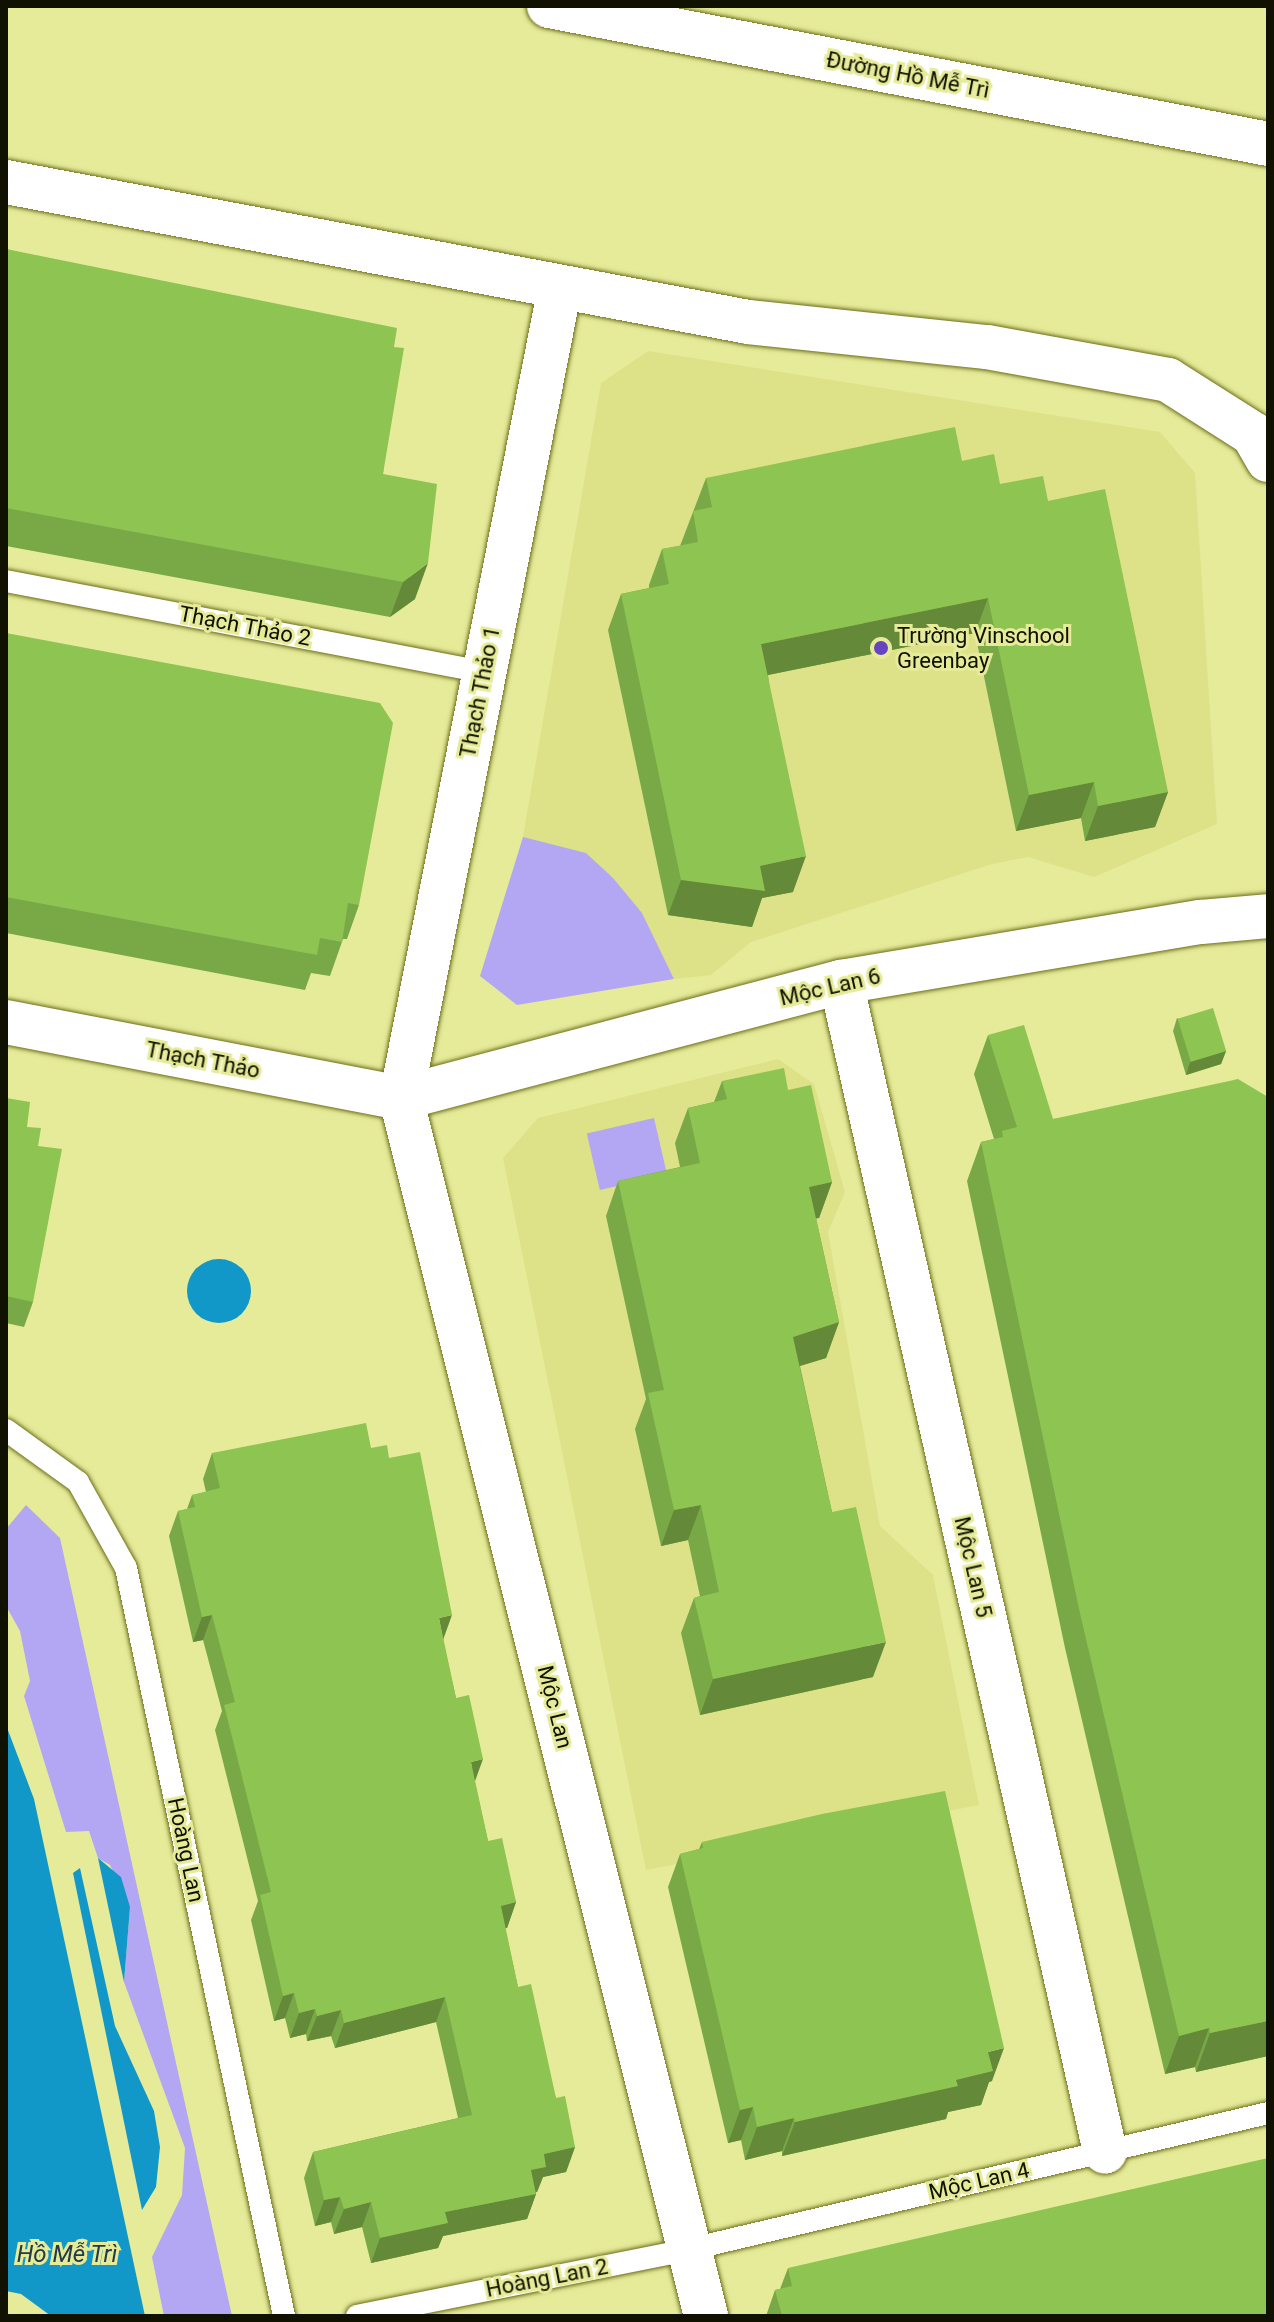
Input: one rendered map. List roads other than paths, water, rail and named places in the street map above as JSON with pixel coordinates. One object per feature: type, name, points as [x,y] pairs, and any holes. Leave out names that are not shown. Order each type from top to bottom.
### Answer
[{"type":"street","name":"Đường Hồ Mễ Trì","points":[[549,6],[1268,144]]},
{"type":"street","points":[[6,182],[748,322],[987,347],[1168,380],[1253,434],[1268,460]]},
{"type":"street","name":"Thạch Thảo 1","points":[[401,1098],[560,287]]},
{"type":"street","name":"Mộc Lan 6","points":[[401,1098],[841,982],[1201,922],[1268,916]]},
{"type":"street","name":"Mộc Lan 5","points":[[841,982],[1105,2152]]},
{"type":"street","name":"Thạch Thảo","points":[[6,1022],[401,1098]]},
{"type":"street","name":"Mộc Lan","points":[[401,1098],[706,2316]]},
{"type":"lane","name":"Thạch Thảo 2","points":[[6,581],[484,672]]},
{"type":"lane","name":"Hoàng Lan","points":[[6,1430],[78,1482],[126,1568],[284,2316]]},
{"type":"lane","name":"Mộc Lan 4","points":[[691,2249],[1268,2113]]},
{"type":"lane","name":"Hoàng Lan 2","points":[[357,2316],[691,2249]]},
{"type":"water","points":[[213,1259],[225,1259],[242,1268],[249,1279],[249,1303],[242,1314],[225,1323],[213,1323],[201,1318],[192,1309],[187,1297],[187,1285],[192,1273],[201,1264]]},
{"type":"water","name":"Hồ Mễ Trì","points":[[6,1725],[34,1799],[145,2316],[6,2316]]},
{"type":"water","points":[[98,1858],[121,1877],[130,1907],[124,1982]]},
{"type":"water","points":[[80,1868],[115,2026],[154,2111],[160,2147],[156,2187],[142,2210],[73,1873]]},
{"type":"place","name":"Trường Vinschool Greenbay","points":[[881,648]]}]
